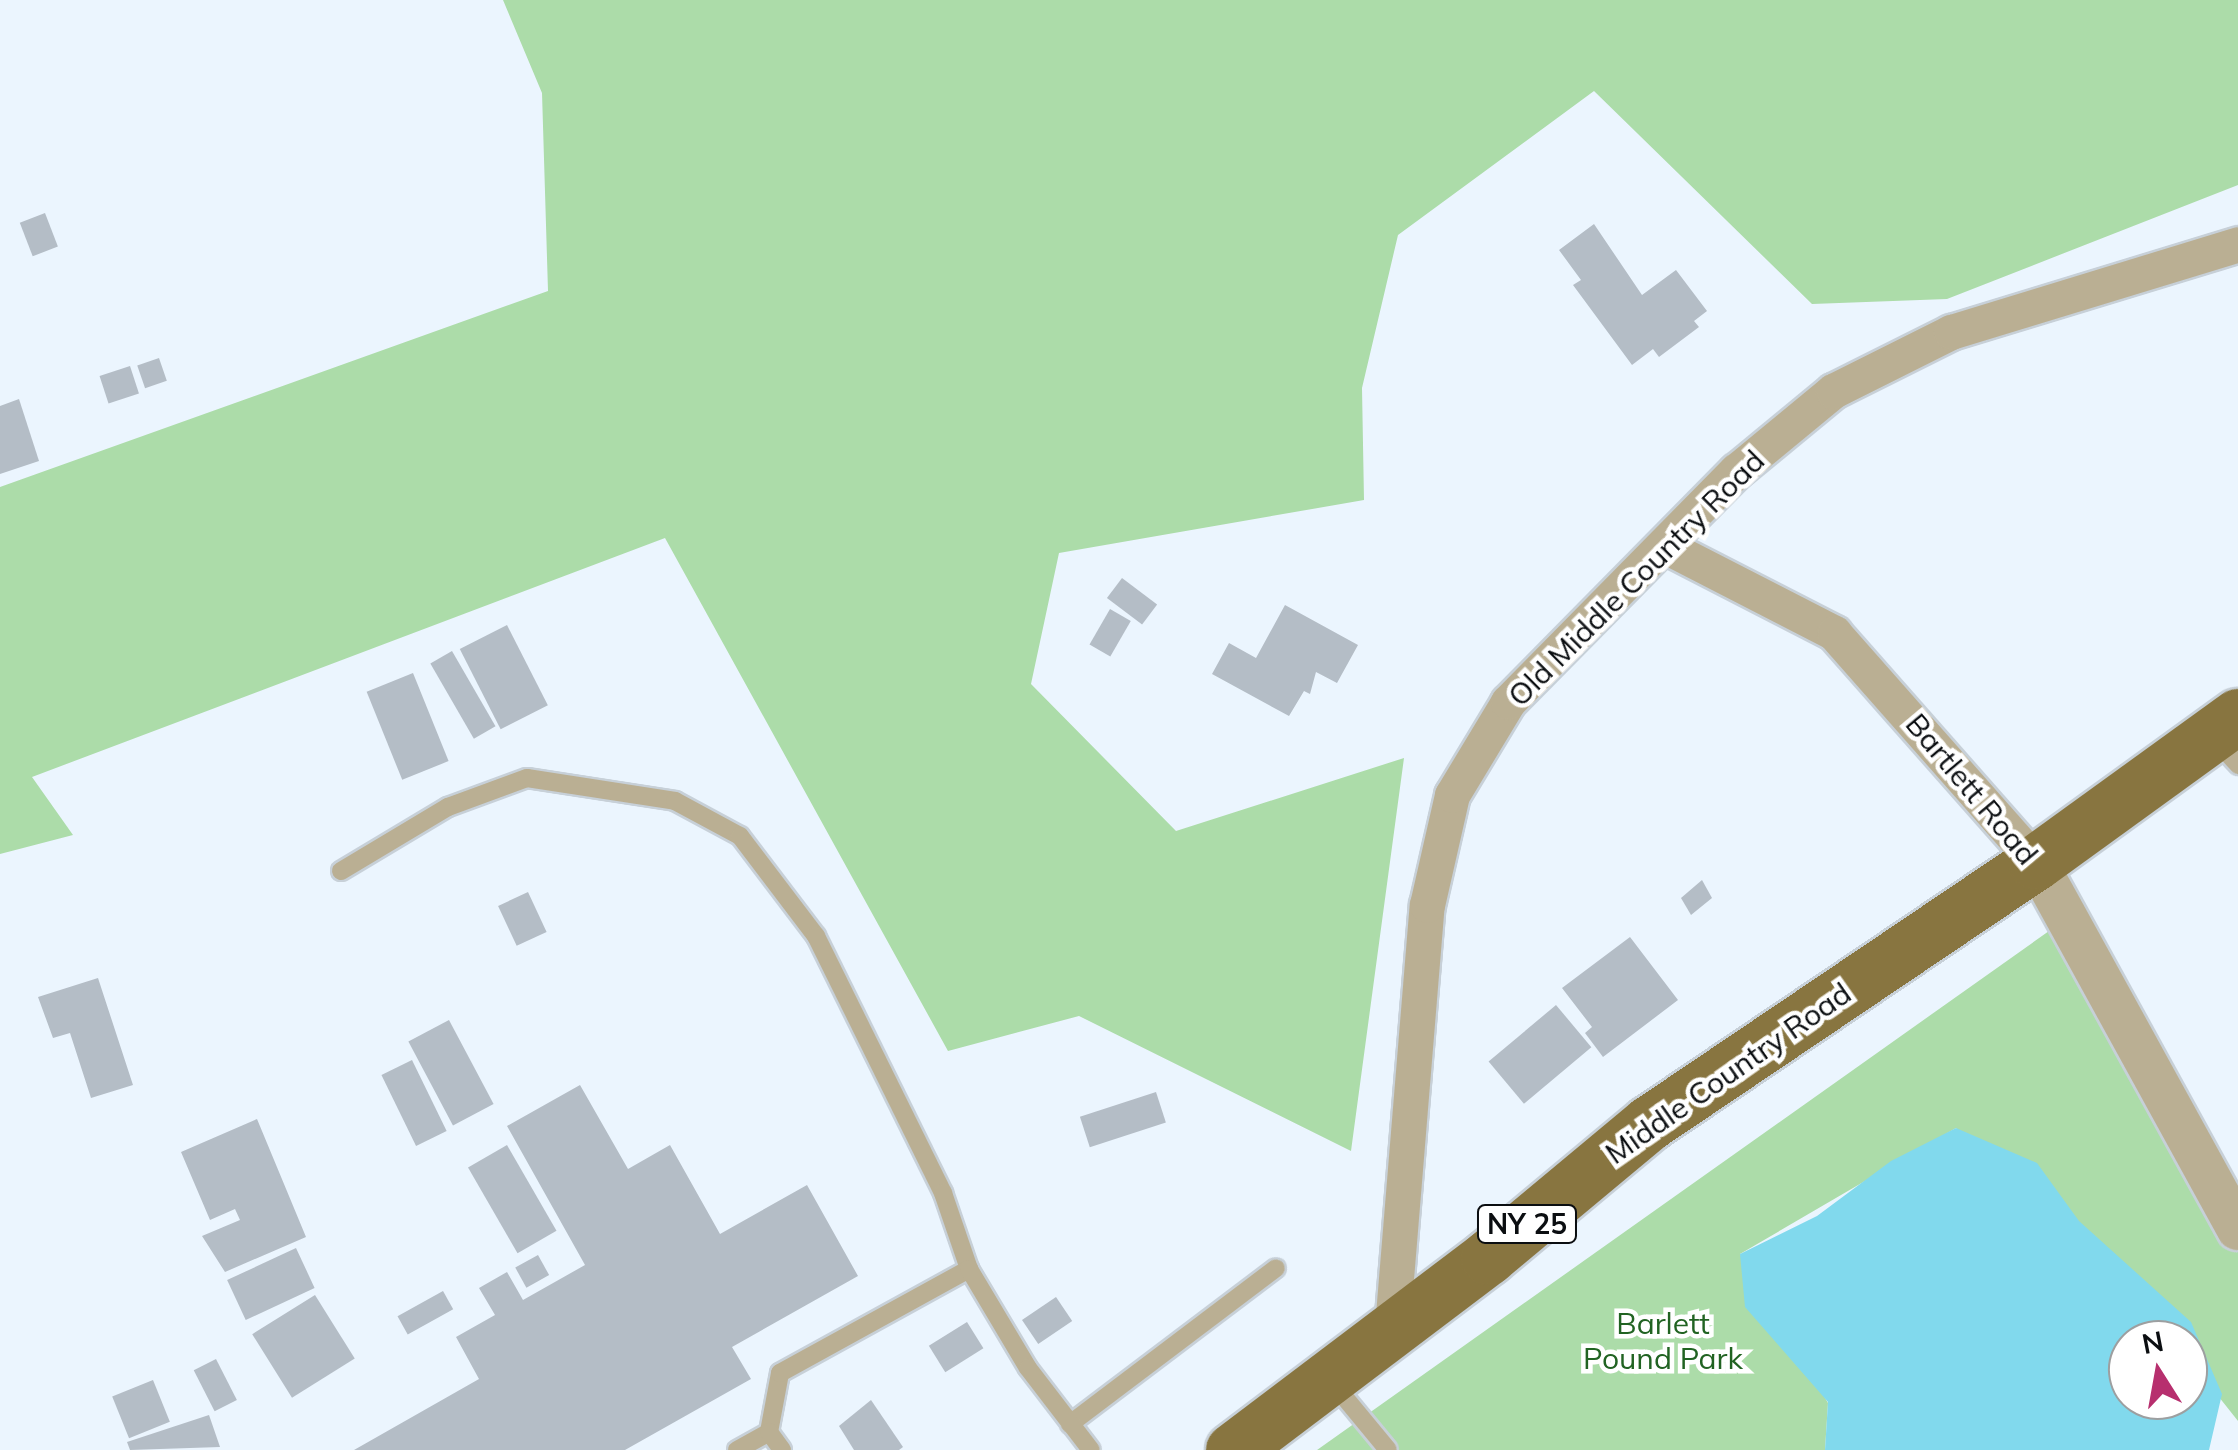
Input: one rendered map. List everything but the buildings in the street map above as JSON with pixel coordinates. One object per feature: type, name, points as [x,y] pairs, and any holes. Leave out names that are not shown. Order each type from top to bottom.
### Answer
[{"type":"main road","name":"Middle Country Road","points":[[1233,1450],[1726,1067],[2229,740]]},
{"type":"street","name":"Old Middle Country Road","points":[[1392,1327],[1428,905],[1452,795],[1508,702],[1667,547],[1736,471],[1833,391],[1951,332],[2238,244]]},
{"type":"street","name":"Bartlett Road","points":[[1667,547],[1834,633],[2036,862],[2238,1229]]},
{"type":"lane","points":[[341,870],[448,807],[526,778],[674,801],[740,836],[816,936],[943,1193],[969,1269],[1090,1450]]},
{"type":"lane","points":[[1070,1424],[1276,1268]]},
{"type":"lane","points":[[782,1450],[769,1432],[780,1372],[969,1269]]},
{"type":"lane","points":[[1328,1377],[1388,1450]]},
{"type":"lane","points":[[737,1450],[769,1432]]},
{"type":"green space","points":[[503,0],[2238,0],[2238,185],[1947,299],[1812,304],[1594,91],[1398,235],[1362,388],[1364,500],[1059,553],[1031,684],[1176,831],[1404,758],[1351,1151],[1079,1016],[948,1051],[665,538],[32,777],[73,835],[0,854],[0,487],[548,291],[542,93]]},
{"type":"green space","name":"Barlett Pound Park","points":[[2066,919],[2238,1229],[2238,1421],[2208,1383],[2208,1320],[2166,1320],[1956,1128],[1740,1254],[1828,1403],[1825,1450],[1317,1450]]},
{"type":"water","points":[[1956,1128],[2037,1163],[2079,1221],[2189,1320],[2108,1320],[2108,1420],[2208,1420],[2208,1361],[2222,1394],[2209,1450],[1825,1450],[1828,1402],[1745,1307],[1740,1254],[1817,1216],[1891,1161]]}]
